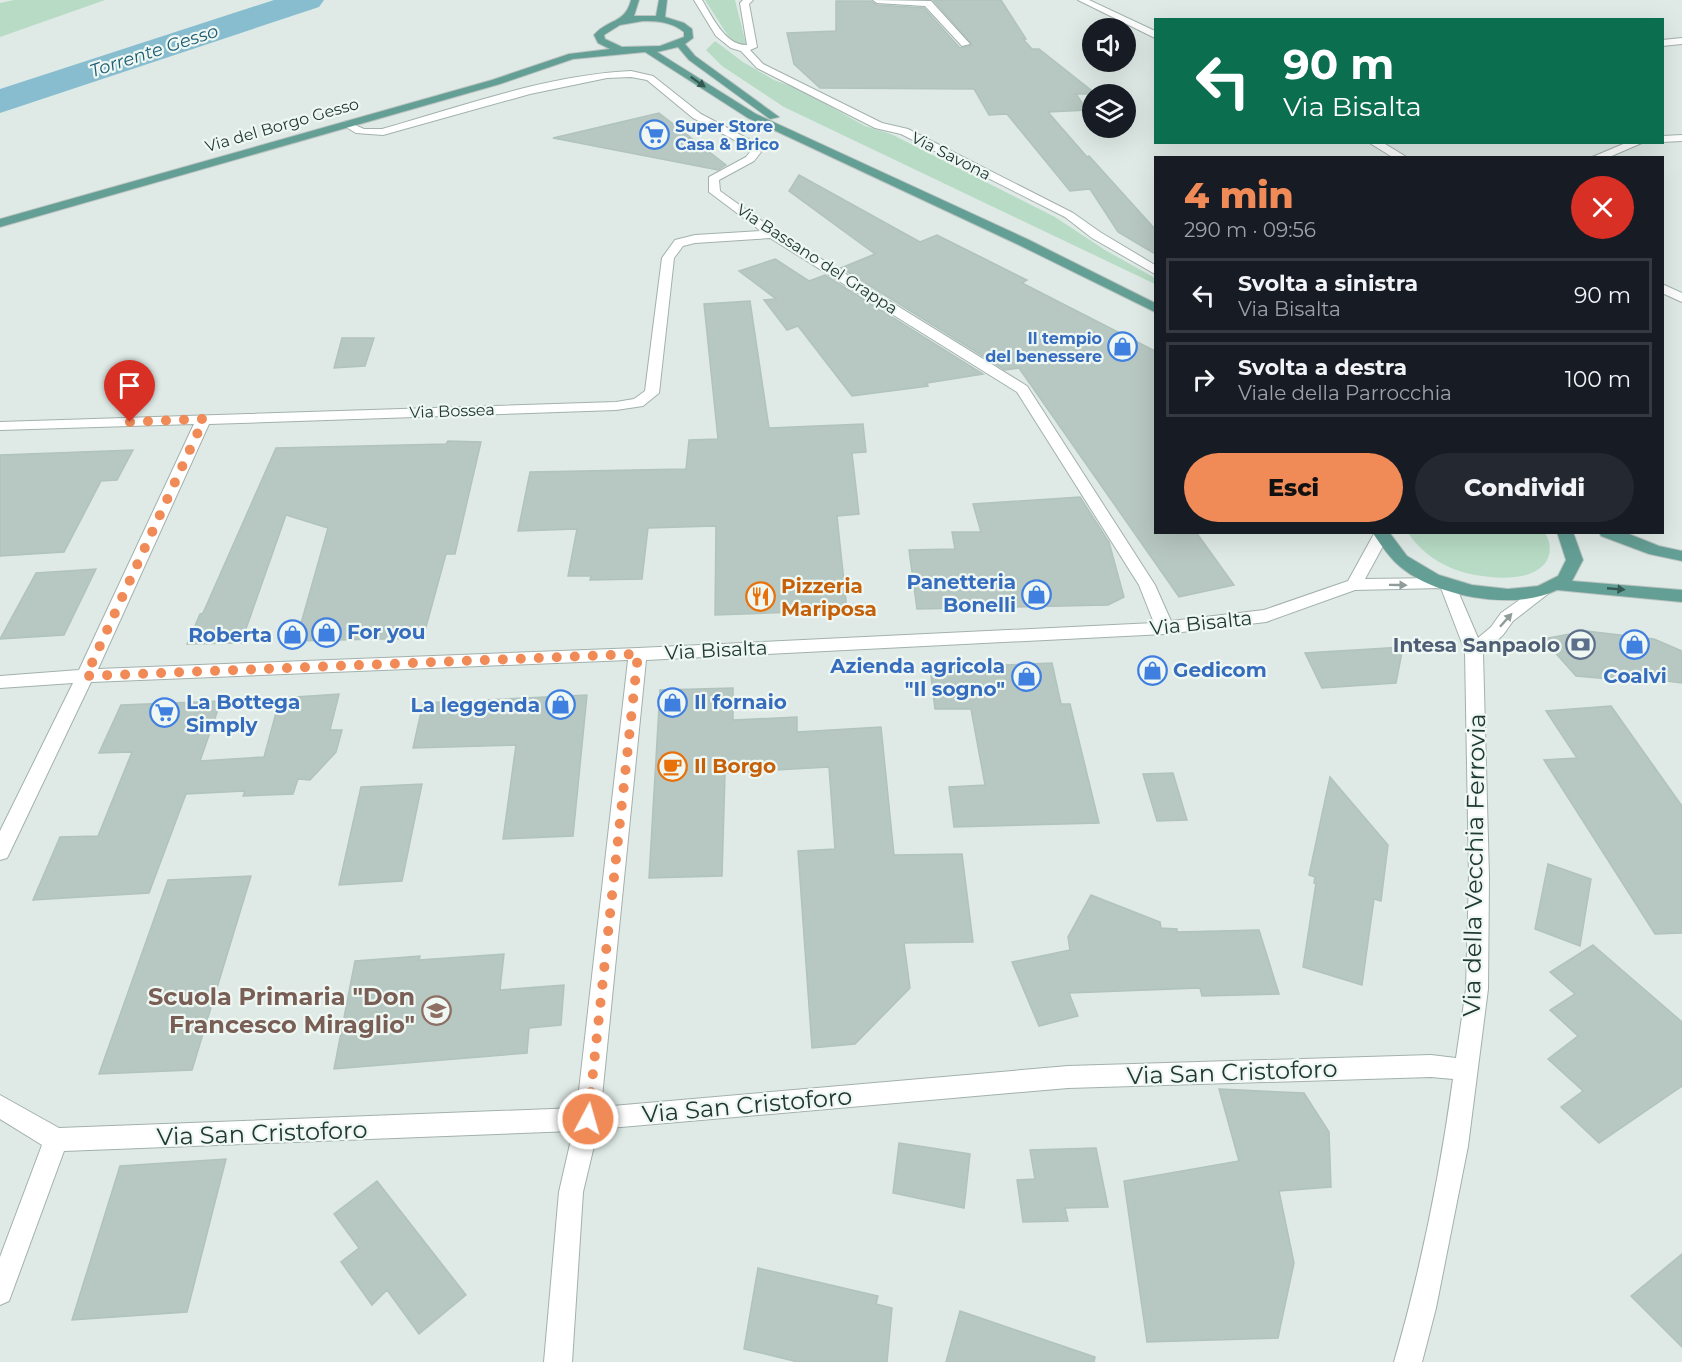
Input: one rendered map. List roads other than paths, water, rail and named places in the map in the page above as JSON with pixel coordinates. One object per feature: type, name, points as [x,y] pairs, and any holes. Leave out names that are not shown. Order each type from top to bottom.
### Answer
[{"type":"main road","points":[[625,20],[632,14],[635,0]]},
{"type":"main road","points":[[660,19],[663,0]]},
{"type":"main road","points":[[625,20],[660,19],[684,26],[689,32],[688,38],[680,43],[649,51]]},
{"type":"main road","name":"Via del Borgo Gesso","points":[[572,56],[599,35],[603,29],[625,20]]},
{"type":"main road","points":[[599,35],[601,41],[621,50]]},
{"type":"main road","points":[[680,43],[692,58],[800,136]]},
{"type":"main road","name":"Via del Borgo Gesso","points":[[0,223],[496,81],[572,56],[621,50],[649,51]]},
{"type":"main road","points":[[649,51],[752,116],[800,136],[1023,242],[1154,308]]},
{"type":"main road","points":[[1381,534],[1394,553],[1414,569],[1445,585],[1497,596],[1515,597],[1540,593],[1557,585],[1570,573],[1575,559],[1572,543],[1566,534]]},
{"type":"main road","points":[[1612,534],[1655,550],[1682,556]]},
{"type":"main road","points":[[1557,585],[1682,596]]},
{"type":"street","name":"Via Savona","points":[[698,0],[708,18],[730,46],[745,50],[760,66],[780,78],[879,126],[904,131],[1069,216],[1096,236],[1154,269]]},
{"type":"street","points":[[745,50],[752,47],[744,3],[749,0]]},
{"type":"street","points":[[877,0],[928,3],[965,44]]},
{"type":"street","points":[[1082,0],[1154,35]]},
{"type":"street","points":[[1664,44],[1682,41]]},
{"type":"street","name":"Via Bassano del Grappa","points":[[346,124],[366,134],[383,132],[518,94],[607,75],[631,74],[650,78],[697,116],[748,142],[756,152],[750,159],[713,179],[716,192],[772,234],[1022,389],[1148,585],[1165,628]]},
{"type":"street","points":[[1664,139],[1682,138]]},
{"type":"street","points":[[1377,144],[1399,156]]},
{"type":"street","points":[[1600,156],[1633,144]]},
{"type":"street","name":"Via Bossea","points":[[0,426],[616,406],[638,403],[652,393],[668,258],[679,243],[695,239],[772,234]]},
{"type":"street","points":[[1664,289],[1682,298]]},
{"type":"street","points":[[0,852],[86,676],[204,419]]},
{"type":"street","points":[[1354,585],[1381,534]]},
{"type":"street","name":"Via Bisalta","points":[[0,682],[86,676],[638,654],[1165,628],[1266,616],[1354,585],[1445,585]]},
{"type":"street","name":"Via della Vecchia Ferrovia","points":[[1408,1362],[1423,1308],[1456,1146],[1477,989],[1479,888],[1474,651],[1445,585]]},
{"type":"street","points":[[1474,651],[1497,631],[1507,617],[1540,593]]},
{"type":"street","points":[[558,1362],[571,1192],[588,1119],[638,654]]},
{"type":"street","name":"Via San Cristoforo","points":[[56,1140],[588,1119],[1068,1077],[1431,1066],[1467,1070]]},
{"type":"street","points":[[0,1106],[56,1140],[0,1292]]},
{"type":"waterway","name":"Torrente Gesso","points":[[0,102],[307,0]]},
{"type":"place","name":"Super Store Casa & Brico","points":[[654,135]]},
{"type":"place","name":"Il tempio del benessere","points":[[1123,347]]},
{"type":"place","name":"Panetteria Bonelli","points":[[1037,594]]},
{"type":"place","name":"Pizzeria Mariposa","points":[[760,597]]},
{"type":"place","name":"For you","points":[[326,632]]},
{"type":"place","name":"Roberta","points":[[293,635]]},
{"type":"place","name":"Intesa Sanpaolo","points":[[1581,645]]},
{"type":"place","name":"Coalvi","points":[[1635,645]]},
{"type":"place","name":"Gedicom","points":[[1152,670]]},
{"type":"place","name":"Azienda agricola \"Il sogno\"","points":[[1026,677]]},
{"type":"place","name":"Il fornaio","points":[[673,702]]},
{"type":"place","name":"La leggenda","points":[[561,705]]},
{"type":"place","name":"La Bottega Simply","points":[[165,713]]},
{"type":"place","name":"Il Borgo","points":[[673,766]]},
{"type":"place","name":"Scuola Primaria \"Don Francesco Miraglio\"","points":[[436,1010]]}]
